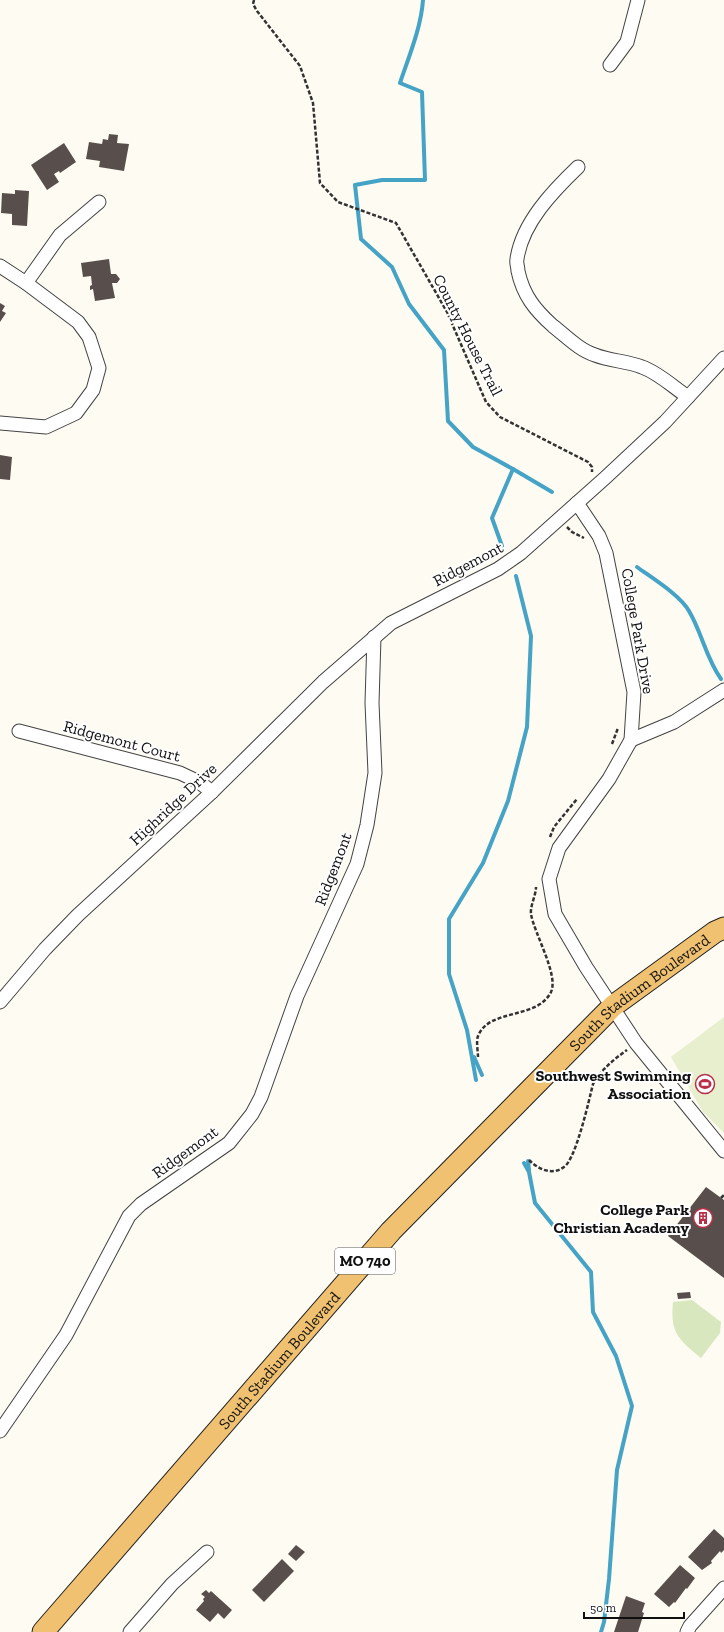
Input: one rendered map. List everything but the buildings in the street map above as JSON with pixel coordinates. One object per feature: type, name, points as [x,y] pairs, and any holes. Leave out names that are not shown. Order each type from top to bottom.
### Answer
[{"type":"main road","name":"South Stadium Boulevard","points":[[43,1632],[391,1231],[612,1006],[715,932],[724,928]]},
{"type":"street","points":[[610,64],[627,42],[638,0]]},
{"type":"street","points":[[578,167],[557,187],[538,212],[525,233],[516,260],[520,280],[527,298],[548,322],[576,345],[595,355],[642,367],[688,397]]},
{"type":"street","points":[[26,282],[60,235],[99,202]]},
{"type":"street","points":[[0,266],[26,282],[78,322],[89,337],[100,368],[93,390],[76,412],[46,427],[0,423]]},
{"type":"street","name":"Ridgemont","points":[[0,1431],[66,1335],[129,1216],[141,1204],[229,1143],[252,1114],[261,1097],[297,996],[357,864],[367,825],[375,773],[372,703],[374,637],[391,623],[498,569],[521,554],[665,422],[724,358]]},
{"type":"street","name":"College Park Drive","points":[[577,503],[599,536],[606,553],[634,692],[631,740],[609,779],[559,848],[549,880],[555,914],[586,967],[636,1044],[724,1151]]},
{"type":"street","name":"Highridge Drive","points":[[1,1000],[44,949],[78,915],[212,792],[323,682],[374,637]]},
{"type":"street","points":[[631,740],[674,722],[724,690]]},
{"type":"street","name":"Ridgemont Court","points":[[19,731],[180,773],[199,782],[212,792]]},
{"type":"street","points":[[130,1632],[172,1584],[207,1552]]},
{"type":"street","points":[[687,1632],[690,1626],[724,1588]]},
{"type":"path","name":"County House Trail","points":[[254,0],[253,4],[257,11],[300,66],[313,104],[320,182],[338,202],[364,210],[396,223],[447,312],[486,402],[500,417],[588,462],[592,467],[590,476]]},
{"type":"path","points":[[572,532],[584,538],[587,544]]},
{"type":"path","points":[[612,746],[619,726]]},
{"type":"path","points":[[548,840],[554,827],[578,798]]},
{"type":"path","points":[[478,1057],[477,1037],[482,1029],[491,1022],[539,1005],[550,994],[553,987],[548,965],[531,912],[536,897],[536,882]]},
{"type":"path","points":[[529,1160],[536,1167],[545,1171],[554,1171],[564,1168],[574,1154],[593,1084],[598,1074],[613,1060],[636,1044]]},
{"type":"green space","name":"Southwest Swimming Association","points":[[724,1017],[724,1133],[703,1112],[671,1057]]},
{"type":"green space","points":[[692,1300],[721,1322],[720,1333],[701,1358],[686,1346],[674,1328],[672,1313],[673,1302]]},
{"type":"waterway","points":[[423,0],[420,21],[400,83],[422,92],[425,180],[382,180],[355,185],[361,239],[392,267],[409,304],[444,350],[448,421],[473,447],[513,469],[492,518],[502,546]]},
{"type":"waterway","points":[[513,469],[552,492]]},
{"type":"waterway","points":[[637,567],[665,587],[685,605],[721,679]]},
{"type":"waterway","points":[[476,1080],[467,1030],[449,974],[449,919],[483,863],[508,801],[527,727],[531,636],[516,576]]},
{"type":"waterway","name":"County House Trail","points":[[474,1057],[482,1075]]},
{"type":"waterway","points":[[528,1161],[529,1170]]},
{"type":"waterway","points":[[524,1163],[529,1172],[535,1203],[591,1272],[593,1312],[616,1356],[632,1406],[617,1470],[609,1579],[604,1622],[601,1632]]},
{"type":"place","name":"Southwest Swimming Association","points":[[705,1084]]},
{"type":"place","name":"College Park Christian Academy","points":[[703,1218]]}]
